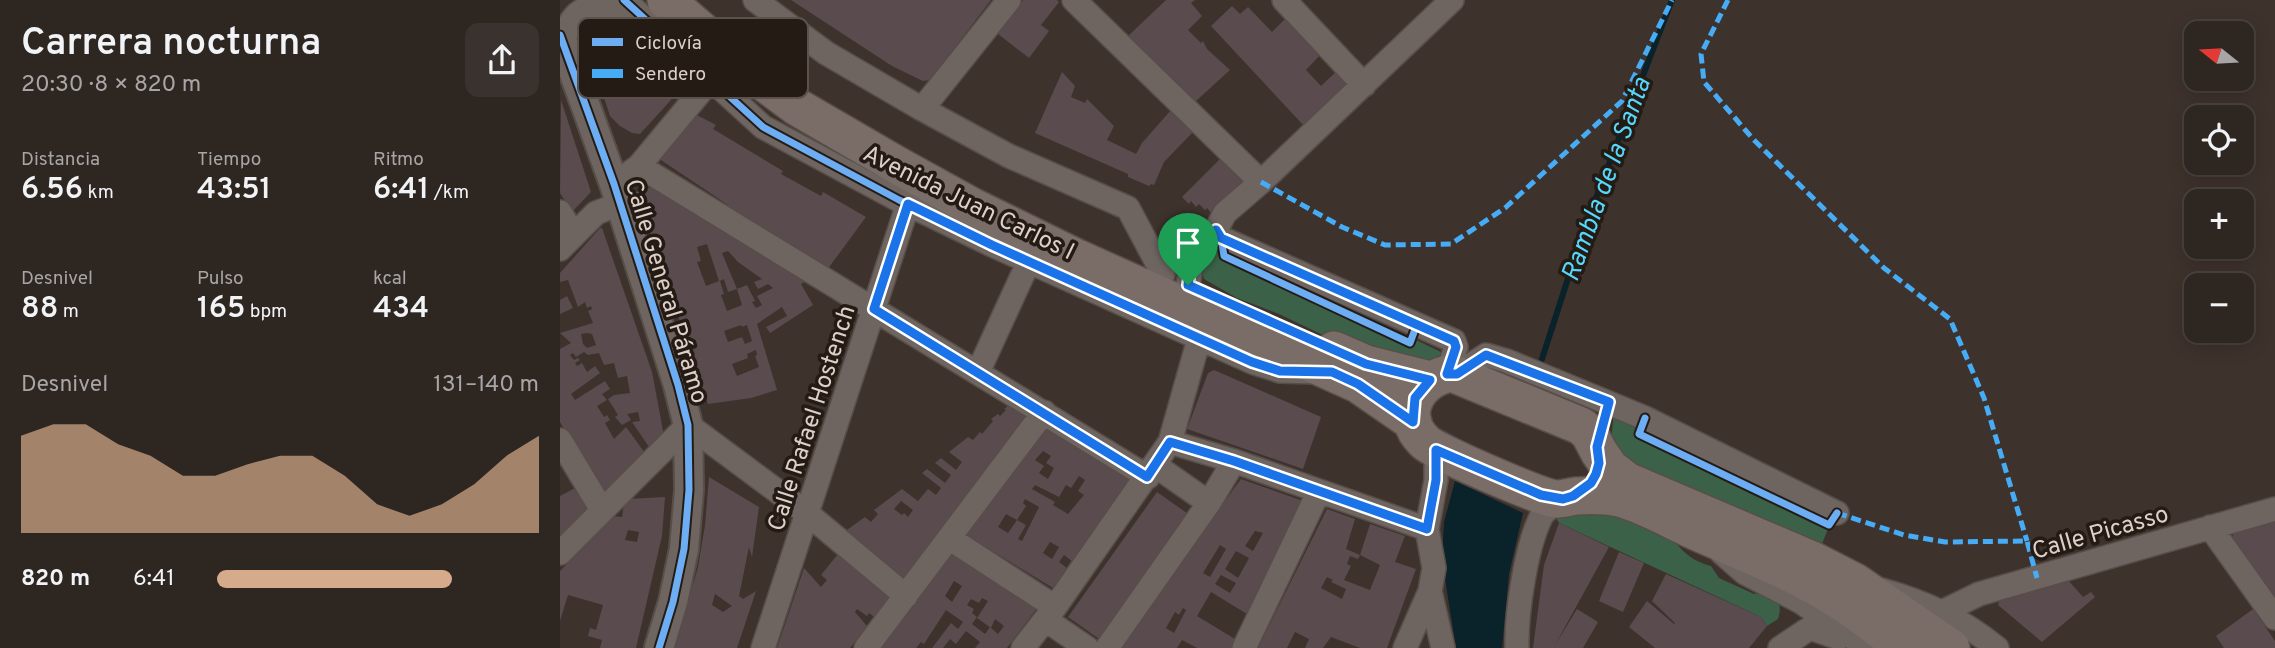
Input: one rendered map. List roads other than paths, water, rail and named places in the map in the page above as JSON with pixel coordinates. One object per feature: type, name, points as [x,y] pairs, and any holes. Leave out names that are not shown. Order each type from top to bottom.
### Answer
[{"type":"main road","points":[[692,0],[714,18]]},
{"type":"main road","points":[[640,3],[664,18]]},
{"type":"main road","points":[[808,89],[981,188],[1175,279],[1366,364],[1445,376],[1592,406],[1589,433],[1610,468],[1627,481],[1812,560],[1855,582],[1951,648]]},
{"type":"main road","points":[[785,98],[971,206],[1077,258],[1358,384],[1413,422]]},
{"type":"main road","points":[[1445,376],[1415,398],[1413,422],[1417,433],[1436,450],[1541,495],[1619,498],[1806,581],[1842,602],[1904,648]]},
{"type":"main road","points":[[1568,498],[1591,483],[1599,463],[1598,450]]},
{"type":"street","points":[[922,109],[1009,0]]},
{"type":"street","points":[[1074,0],[1261,182]]},
{"type":"street","points":[[1284,0],[1364,85]]},
{"type":"street","points":[[808,38],[826,53],[1009,156],[1128,208],[1175,279],[1192,255],[1216,230],[1225,213],[1452,0]]},
{"type":"street","name":"Calle General Páramo","points":[[578,84],[562,38],[572,20],[587,7],[640,3]]},
{"type":"street","name":"Avenida Juan Carlos I","points":[[640,3],[654,18]]},
{"type":"street","points":[[764,3],[783,18]]},
{"type":"street","name":"Calle General Páramo","points":[[583,98],[678,385],[688,425],[689,490],[684,549],[673,602],[659,648]]},
{"type":"street","points":[[567,242],[616,194],[695,98]]},
{"type":"street","name":"Avenida Juan Carlos I","points":[[733,98],[763,127],[908,204],[1199,339],[1280,371],[1332,372]]},
{"type":"street","points":[[639,166],[1044,412],[1209,503]]},
{"type":"street","name":"Calle Rafael Hostench","points":[[763,648],[908,204]]},
{"type":"street","points":[[560,212],[567,242]]},
{"type":"street","points":[[1216,230],[1221,238],[1454,341],[1456,347],[1445,376]]},
{"type":"street","points":[[978,372],[1029,261]]},
{"type":"street","points":[[1023,648],[1152,471],[1170,442],[1199,339]]},
{"type":"street","points":[[1592,406],[1753,470],[1837,513]]},
{"type":"street","points":[[866,648],[1044,412]]},
{"type":"street","points":[[560,553],[688,425],[808,514],[906,596]]},
{"type":"street","points":[[560,440],[602,510]]},
{"type":"street","points":[[1170,442],[1234,461],[1427,529]]},
{"type":"street","points":[[1405,648],[1430,591],[1434,568],[1427,529],[1436,480],[1436,450]]},
{"type":"street","points":[[1107,648],[1209,503],[1234,461]]},
{"type":"street","points":[[1244,648],[1319,491]]},
{"type":"street","points":[[1517,648],[1523,587],[1542,514],[1568,498]]},
{"type":"street","name":"Calle Picasso","points":[[1942,612],[1979,594],[2275,509]]},
{"type":"street","points":[[2210,527],[2275,618]]},
{"type":"street","points":[[1700,534],[1745,573],[1801,603],[1867,648]]},
{"type":"street","points":[[949,538],[1050,613],[1087,648]]},
{"type":"street","points":[[1855,582],[1920,601],[1997,648]]},
{"type":"street","points":[[1430,591],[1443,648]]},
{"type":"street","points":[[1792,645],[1810,628],[1867,648]]},
{"type":"water","points":[[1455,481],[1523,513],[1509,574],[1502,648],[1456,648],[1442,560],[1444,522]]},
{"type":"waterway","name":"Rambla de la Santa","points":[[1542,359],[1583,232],[1672,0]]}]
